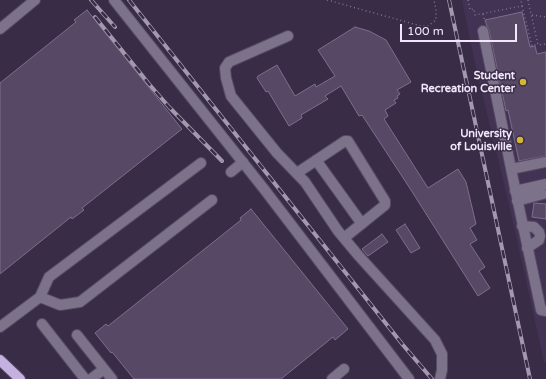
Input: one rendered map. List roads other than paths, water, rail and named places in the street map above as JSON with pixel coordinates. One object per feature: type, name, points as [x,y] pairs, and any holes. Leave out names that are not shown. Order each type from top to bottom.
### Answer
[{"type":"main road","points":[[0,360],[20,379]]},
{"type":"lane","points":[[0,29],[35,0]]},
{"type":"lane","points":[[114,0],[243,162],[409,379]]},
{"type":"lane","points":[[484,30],[540,310],[546,311]]},
{"type":"lane","points":[[288,36],[229,62],[225,68],[231,96],[277,153],[305,182],[338,231],[358,255],[436,340],[442,354],[442,370],[440,379]]},
{"type":"lane","points":[[297,173],[345,141],[348,141],[385,201],[385,205],[344,238]]},
{"type":"lane","points":[[316,160],[362,224]]},
{"type":"lane","points":[[230,172],[243,162]]},
{"type":"lane","points":[[511,169],[546,162]]},
{"type":"lane","points":[[0,327],[40,297],[49,276],[201,164]]},
{"type":"lane","points":[[516,196],[546,184]]},
{"type":"lane","points":[[516,196],[543,194]]},
{"type":"lane","points":[[40,297],[60,306],[80,302],[212,200]]},
{"type":"lane","points":[[522,226],[534,227],[539,232],[540,236],[539,240],[527,248]]},
{"type":"lane","points":[[42,324],[85,379]]},
{"type":"lane","points":[[77,336],[112,379]]},
{"type":"lane","points":[[91,379],[104,369]]},
{"type":"lane","points":[[332,379],[344,369]]},
{"type":"railway","points":[[91,0],[115,27]]},
{"type":"railway","points":[[129,0],[403,345],[432,379]]},
{"type":"railway","points":[[449,0],[530,379]]},
{"type":"railway","points":[[95,17],[169,107],[222,161]]},
{"type":"place","name":"Student Recreation Center","points":[[523,82]]},
{"type":"place","name":"University of Louisville","points":[[520,140]]}]
